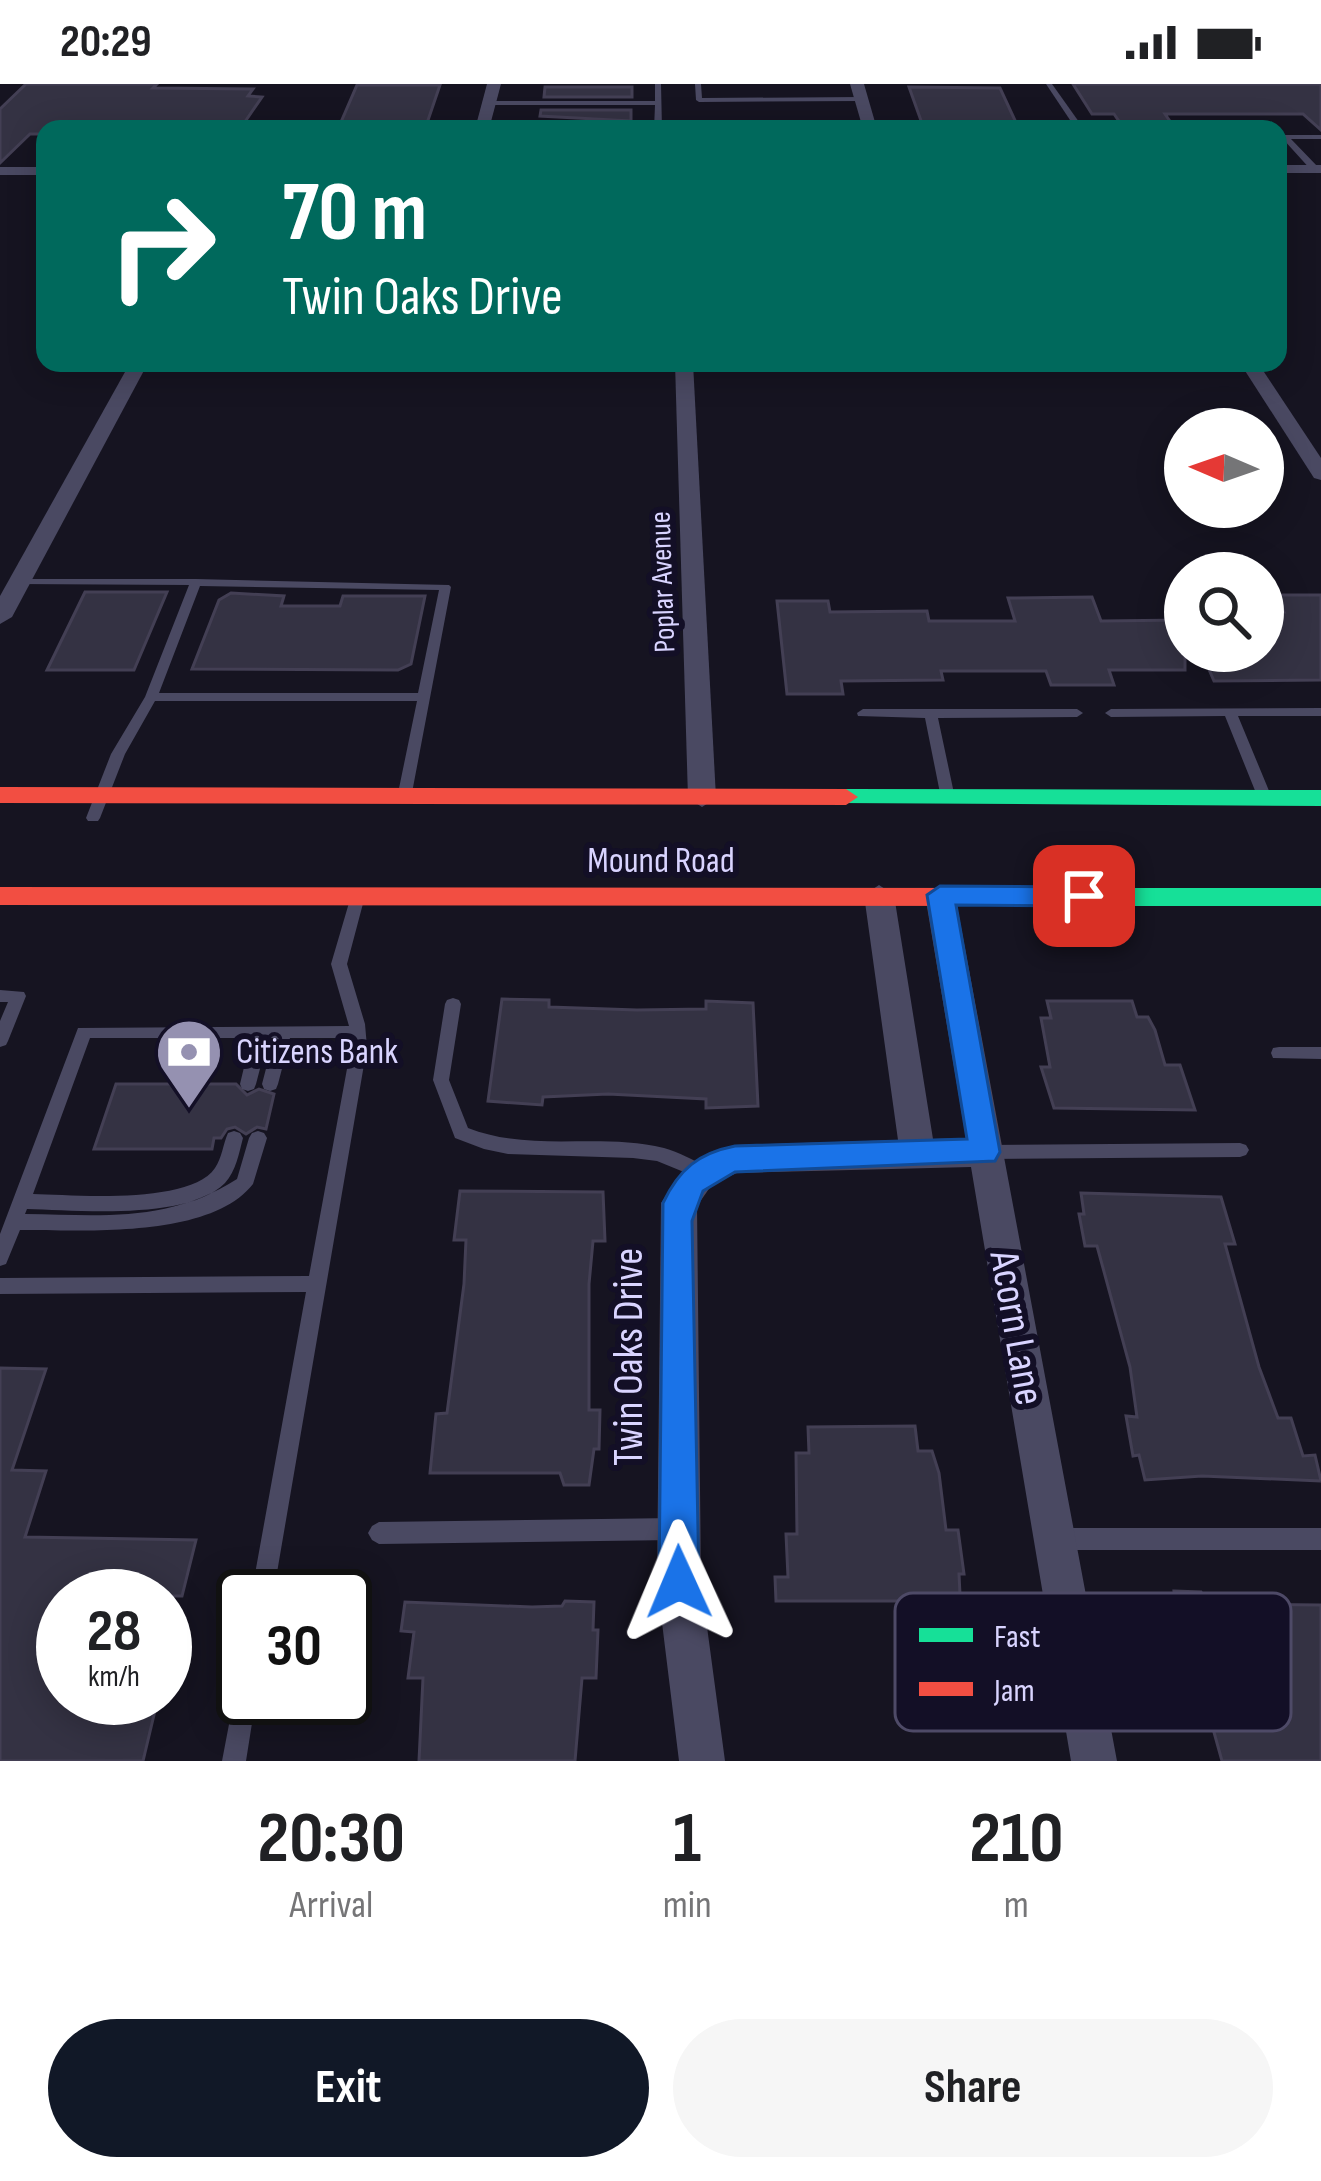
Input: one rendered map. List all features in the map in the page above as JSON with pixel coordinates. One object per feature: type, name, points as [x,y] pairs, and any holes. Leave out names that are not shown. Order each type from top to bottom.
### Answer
[{"type":"main road","points":[[0,795],[99,807]]},
{"type":"main road","name":"Mound Road","points":[[99,807],[244,819],[315,797],[1321,798]]},
{"type":"main road","points":[[0,818],[99,807]]},
{"type":"main road","name":"Mound Road","points":[[0,896],[1321,897]]},
{"type":"street","points":[[485,120],[494,84]]},
{"type":"street","points":[[1287,169],[1318,169]]},
{"type":"street","points":[[0,171],[36,171]]},
{"type":"street","points":[[0,617],[134,372]]},
{"type":"street","name":"Poplar Avenue","points":[[684,372],[702,798]]},
{"type":"street","points":[[1256,372],[1321,474]]},
{"type":"street","name":"Acorn Lane","points":[[940,895],[1063,1593]]},
{"type":"street","points":[[879,896],[918,1157]]},
{"type":"street","points":[[701,1173],[735,1159],[984,1152]]},
{"type":"street","name":"Twin Oaks Drive","points":[[701,1173],[679,1203],[676,1221],[679,1582],[702,1761]]},
{"type":"street","name":"Acorn Lane","points":[[1088,1731],[1094,1761]]},
{"type":"lane","points":[[658,84],[658,120]]},
{"type":"lane","points":[[698,84],[699,100],[859,92]]},
{"type":"lane","points":[[1049,84],[1074,120]]},
{"type":"lane","points":[[489,103],[658,103]]},
{"type":"lane","points":[[1287,137],[1321,137]]},
{"type":"lane","points":[[1287,142],[1318,169]]},
{"type":"lane","points":[[99,807],[118,754],[151,697],[196,581]]},
{"type":"lane","points":[[19,582],[445,587],[404,798]]},
{"type":"lane","points":[[151,697],[424,697]]},
{"type":"lane","points":[[1229,712],[1264,798]]},
{"type":"lane","points":[[1112,713],[1321,712]]},
{"type":"lane","points":[[863,713],[1077,713]]},
{"type":"lane","points":[[931,714],[948,798]]},
{"type":"lane","points":[[267,1569],[358,1032],[339,964],[358,896]]},
{"type":"lane","points":[[0,996],[18,996],[0,1041]]},
{"type":"lane","points":[[453,1004],[441,1080],[461,1132],[485,1144],[513,1148],[663,1154],[701,1173]]},
{"type":"lane","points":[[0,1258],[84,1031],[358,1032]]},
{"type":"lane","points":[[248,1084],[261,1032]]},
{"type":"lane","points":[[270,1084],[284,1032]]},
{"type":"lane","points":[[1279,1053],[1321,1053]]},
{"type":"lane","points":[[21,1201],[144,1201],[188,1193],[217,1179],[226,1168],[234,1138]]},
{"type":"lane","points":[[14,1222],[158,1220],[205,1208],[244,1184],[258,1138]]},
{"type":"lane","points":[[984,1152],[1240,1150]]},
{"type":"lane","points":[[0,1286],[317,1284]]},
{"type":"lane","points":[[379,1533],[678,1529]]},
{"type":"lane","points":[[1053,1539],[1321,1539]]},
{"type":"lane","points":[[234,1761],[240,1725]]},
{"type":"building","points":[[26,84],[253,89],[248,96],[262,97],[246,120],[36,120],[36,134],[30,134],[0,163],[0,109]]},
{"type":"building","points":[[1073,84],[1321,84],[1321,130],[1303,114],[1165,114],[1169,120],[1118,120],[1114,114],[1092,114]]},
{"type":"building","points":[[357,85],[440,85],[428,120],[342,120]]},
{"type":"building","points":[[545,87],[632,87],[632,97],[544,97]]},
{"type":"building","points":[[909,87],[1000,88],[1015,120],[921,120]]},
{"type":"building","points":[[541,110],[631,110],[631,120],[540,116]]},
{"type":"building","points":[[85,592],[167,592],[134,670],[47,670]]},
{"type":"building","points":[[231,593],[284,596],[281,606],[340,606],[343,596],[425,596],[411,664],[398,670],[192,669],[219,600]]},
{"type":"building","points":[[1284,595],[1321,595],[1321,680],[1214,681],[1210,672],[1284,672]]},
{"type":"building","points":[[1092,597],[1101,621],[1164,620],[1164,670],[1109,670],[1114,685],[1051,685],[1046,671],[941,671],[943,680],[841,681],[843,694],[787,694],[777,601],[828,601],[830,612],[927,611],[929,621],[1015,621],[1008,598]]},
{"type":"building","points":[[502,999],[549,1000],[549,1007],[637,1010],[706,1009],[706,1001],[753,1003],[758,1106],[706,1108],[706,1099],[608,1094],[543,1097],[542,1105],[488,1101]]},
{"type":"building","points":[[1047,1001],[1132,1001],[1137,1017],[1148,1017],[1155,1030],[1165,1065],[1180,1065],[1195,1110],[1054,1108],[1041,1067],[1050,1067],[1041,1018],[1051,1018]]},
{"type":"building","name":"Citizens Bank","points":[[116,1084],[236,1084],[247,1095],[259,1089],[274,1094],[266,1129],[257,1127],[246,1134],[235,1127],[227,1129],[221,1138],[214,1138],[212,1149],[94,1149]]},
{"type":"building","points":[[460,1191],[603,1192],[605,1241],[593,1241],[589,1284],[589,1410],[600,1410],[599,1449],[594,1449],[589,1485],[564,1485],[560,1473],[430,1473],[436,1414],[447,1413],[464,1284],[466,1240],[454,1240]]},
{"type":"building","points":[[1081,1193],[1221,1197],[1235,1244],[1225,1244],[1259,1367],[1278,1418],[1291,1418],[1303,1456],[1315,1455],[1321,1481],[1202,1476],[1145,1480],[1139,1455],[1133,1456],[1126,1416],[1137,1417],[1130,1367],[1097,1246],[1085,1246]]},
{"type":"building","points":[[0,1368],[46,1369],[12,1470],[46,1471],[25,1537],[196,1540],[189,1569],[36,1569],[36,1725],[152,1725],[143,1761],[0,1761]]},
{"type":"building","points":[[915,1426],[918,1451],[932,1451],[939,1473],[946,1530],[958,1530],[964,1574],[959,1574],[960,1593],[895,1593],[895,1601],[776,1601],[775,1577],[788,1577],[786,1534],[797,1534],[796,1453],[809,1453],[808,1427]]},
{"type":"building","points":[[565,1601],[594,1602],[593,1630],[598,1630],[596,1678],[582,1678],[575,1761],[419,1761],[423,1678],[408,1678],[414,1632],[401,1631],[405,1602],[532,1607],[562,1606]]},
{"type":"building","points":[[1291,1605],[1321,1605],[1321,1761],[1222,1761],[1214,1731],[1291,1731]]},
{"type":"traffic: fast","points":[[846,797],[1321,798]]},
{"type":"traffic: fast","points":[[1002,897],[1321,897]]},
{"type":"traffic: jam","points":[[0,795],[846,797]]},
{"type":"traffic: jam","points":[[0,896],[1002,897]]},
{"type":"place","name":"Citizens Bank","points":[[189,1111]]},
{"type":"route","points":[[679,1582],[679,1203],[701,1173],[735,1159],[984,1152],[940,895],[1084,896]]}]
